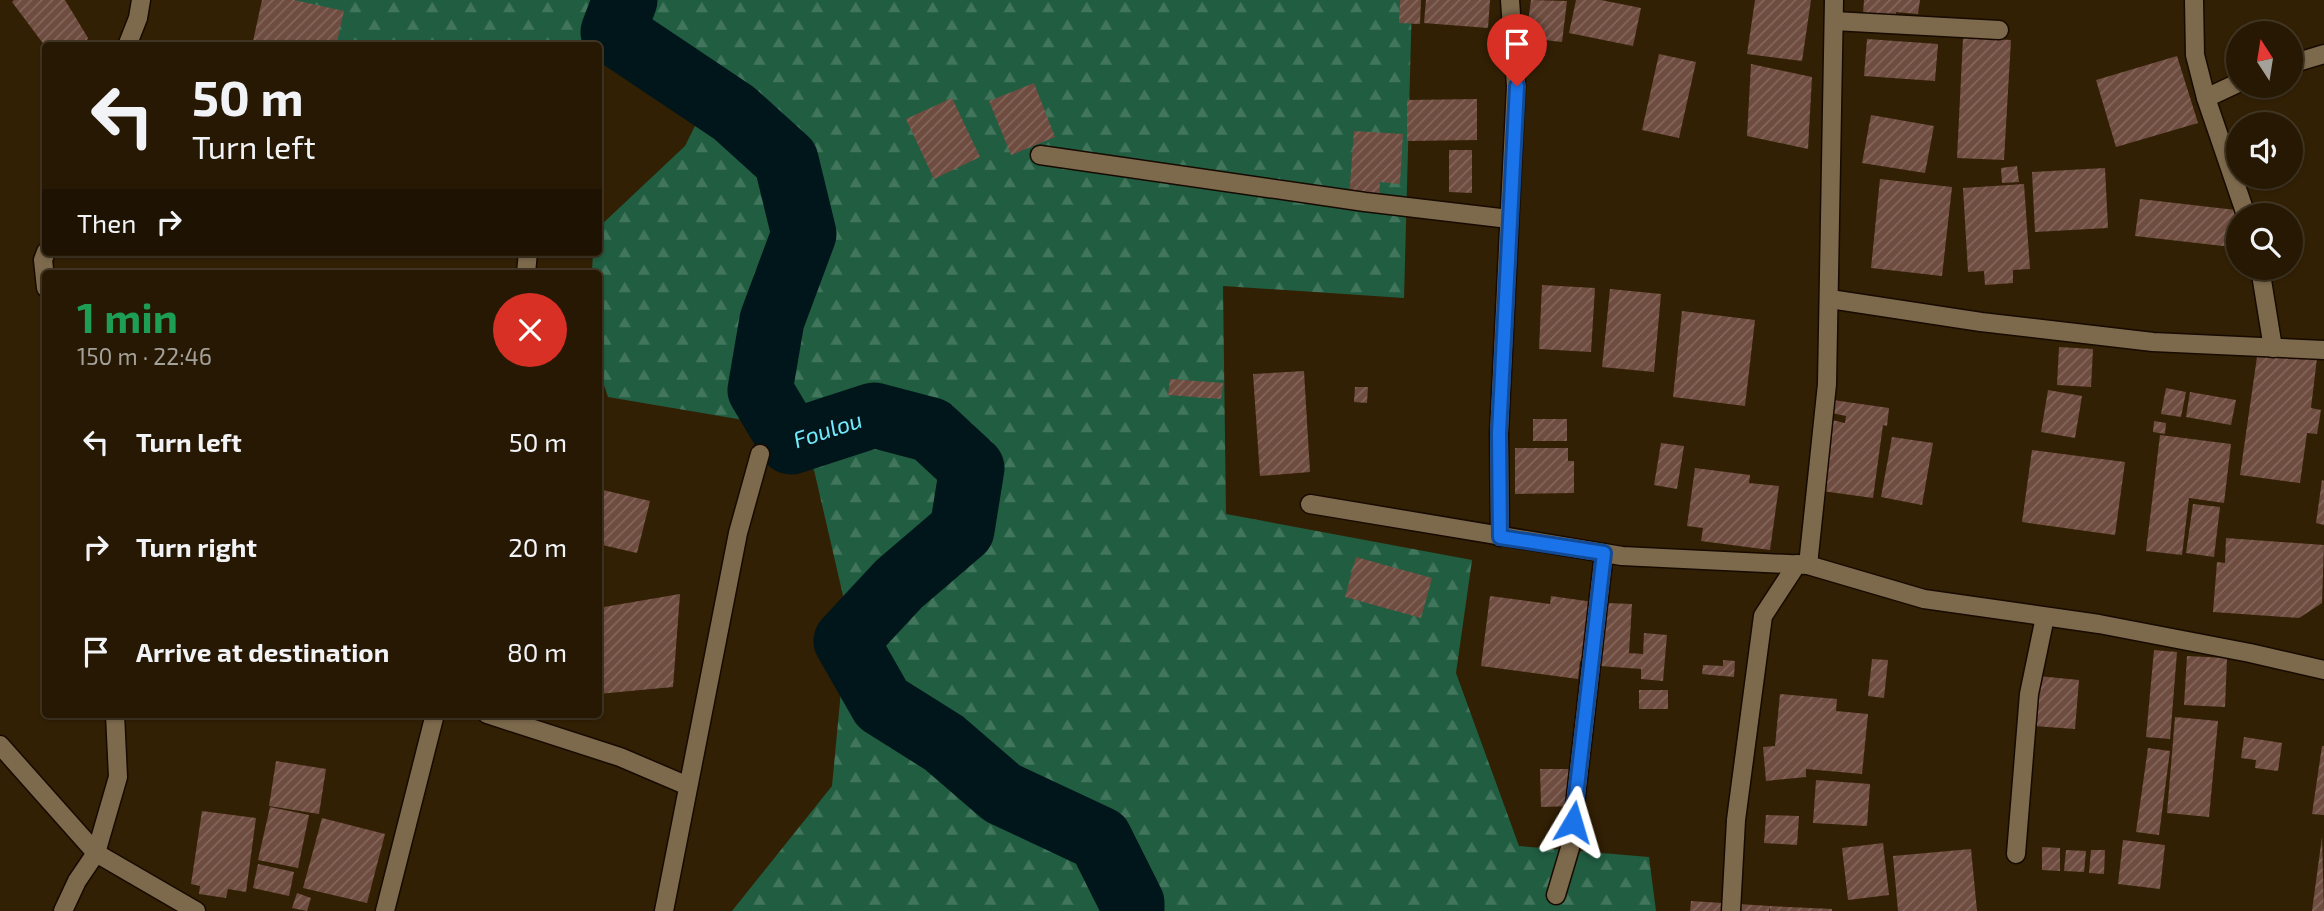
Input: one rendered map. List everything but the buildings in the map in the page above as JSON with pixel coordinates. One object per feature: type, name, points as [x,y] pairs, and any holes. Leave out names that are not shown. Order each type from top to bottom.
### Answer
[{"type":"street","points":[[129,42],[138,18],[141,0]]},
{"type":"street","points":[[1500,537],[1499,433],[1517,86],[1510,0]]},
{"type":"street","points":[[1731,911],[1736,820],[1763,616],[1802,565],[1828,384],[1834,0]]},
{"type":"street","points":[[2194,0],[2195,55],[2206,98],[2242,203]]},
{"type":"street","points":[[1834,21],[1998,30]]},
{"type":"street","points":[[2303,60],[2324,54]]},
{"type":"street","points":[[2206,98],[2226,89]]},
{"type":"street","points":[[1040,155],[1365,202],[1509,219]]},
{"type":"street","points":[[2262,280],[2273,348]]},
{"type":"street","points":[[1830,299],[1980,322],[2140,340],[2324,350]]},
{"type":"street","points":[[664,911],[738,533],[760,454]]},
{"type":"street","points":[[1310,504],[1622,556],[1802,565],[1924,599],[2168,637],[2324,670]]},
{"type":"street","points":[[1556,895],[1570,848],[1604,553]]},
{"type":"street","points":[[2016,854],[2029,694],[2045,617]]},
{"type":"street","points":[[63,911],[77,881],[96,853],[118,777],[115,718]]},
{"type":"street","points":[[385,911],[432,718]]},
{"type":"street","points":[[499,718],[620,757],[688,786]]},
{"type":"street","points":[[0,745],[96,853],[196,911]]},
{"type":"green space","points":[[286,0],[1412,0],[1404,298],[1223,286],[1226,514],[1472,560],[1456,673],[1519,846],[1649,857],[1656,911],[732,911],[832,786],[848,617],[814,470],[779,426],[608,397],[602,379],[602,270],[592,270],[593,256],[602,256],[602,224],[685,146],[711,94],[686,43],[630,27],[583,42],[294,42]]},
{"type":"waterway","name":"Foulou","points":[[625,0],[613,32],[734,113],[786,160],[804,234],[772,320],[760,390],[791,442],[874,415],[931,430],[972,468],[962,530],[899,584],[846,641],[882,704],[944,743],[1002,793],[1100,839],[1132,903],[1132,911]]},
{"type":"route","points":[[1517,86],[1499,433],[1500,537],[1604,553],[1573,822]]}]
